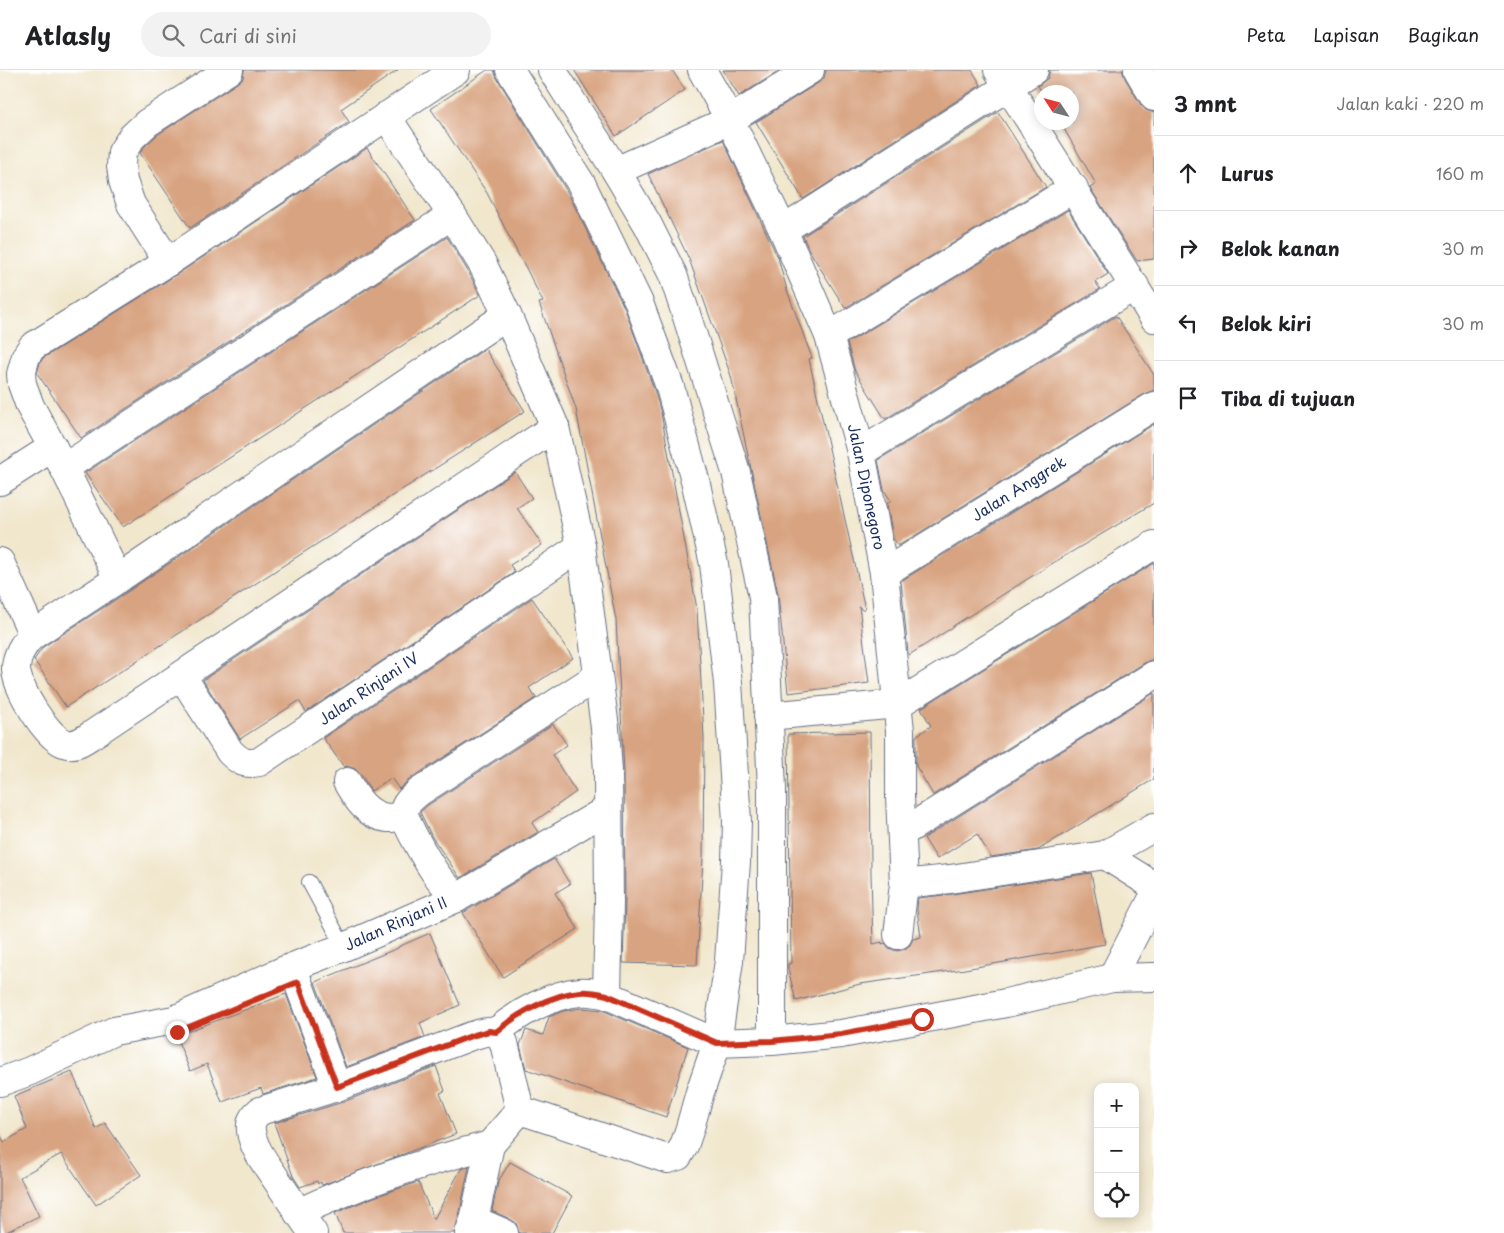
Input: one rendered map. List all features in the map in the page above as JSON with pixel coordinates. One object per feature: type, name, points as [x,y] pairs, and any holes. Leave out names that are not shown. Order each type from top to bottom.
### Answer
[{"type":"street","points":[[168,262],[132,204],[123,181],[122,152],[132,137],[147,124],[229,70]]},
{"type":"street","points":[[118,579],[59,457],[30,406],[22,384],[21,374],[26,356],[32,348],[168,262],[456,70]]},
{"type":"street","points":[[510,70],[582,185],[639,303],[672,395],[695,480],[714,564],[728,683],[737,821],[729,961],[717,1043],[684,1146],[678,1156],[672,1158],[661,1157],[520,1110]]},
{"type":"street","points":[[552,70],[648,225],[672,276],[687,317],[736,472],[763,597],[773,837],[772,1041]]},
{"type":"street","name":"Jalan Diponegoro","points":[[702,70],[730,120],[783,230],[829,336],[861,452],[884,573],[898,704],[904,884],[898,935]]},
{"type":"street","points":[[616,171],[730,120],[810,70]]},
{"type":"street","points":[[783,230],[1003,78],[1034,70]]},
{"type":"street","points":[[1138,70],[1154,97]]},
{"type":"street","points":[[1003,78],[1136,286],[1154,318]]},
{"type":"street","points":[[386,116],[483,265],[507,315],[555,427],[582,546],[605,728],[608,771],[609,912],[607,995]]},
{"type":"street","points":[[829,336],[1074,188]]},
{"type":"street","points":[[0,481],[59,457],[452,215]]},
{"type":"street","points":[[861,452],[1136,286]]},
{"type":"street","points":[[507,315],[27,639],[16,669],[21,687],[40,719],[57,739],[65,743],[74,744],[182,676],[555,427]]},
{"type":"street","name":"Jalan Anggrek","points":[[884,573],[1154,406]]},
{"type":"street","points":[[768,716],[898,704],[1154,545]]},
{"type":"street","name":"Jalan Rinjani IV","points":[[182,676],[230,752],[244,764],[260,762],[582,546]]},
{"type":"street","points":[[0,562],[33,635]]},
{"type":"street","points":[[902,833],[1154,675]]},
{"type":"street","points":[[457,898],[434,870],[404,816],[406,806],[418,792],[598,676]]},
{"type":"street","points":[[348,782],[354,795],[364,807],[374,814],[388,818],[404,816]]},
{"type":"street","name":"Jalan Rinjani II","points":[[176,1026],[285,970],[344,947],[457,898],[608,809]]},
{"type":"street","points":[[904,884],[950,879],[1105,855],[1154,827]]},
{"type":"street","points":[[1105,855],[1154,886]]},
{"type":"street","points":[[1112,978],[1154,896]]},
{"type":"street","points":[[0,1082],[68,1054],[114,1031],[176,1026],[298,982],[427,929]]},
{"type":"street","points":[[496,1032],[513,1019],[556,996],[581,992],[607,995],[717,1043],[772,1041],[841,1034],[1006,1003],[1112,978],[1154,976]]},
{"type":"street","points":[[298,982],[337,1087]]},
{"type":"street","points":[[490,1145],[425,1162],[381,1177],[306,1223],[258,1153],[251,1132],[251,1124],[253,1117],[260,1111],[337,1087],[471,1036],[489,1031],[496,1032],[502,1038],[508,1052],[520,1110]]},
{"type":"street","points":[[504,1233],[471,1227],[490,1145],[520,1110]]},
{"type":"lane","points":[[310,882],[344,947]]},
{"type":"building","points":[[244,70],[398,70],[341,109],[349,122],[190,228],[140,153],[157,135],[237,83],[243,78]]},
{"type":"building","points":[[487,70],[494,70],[497,78],[568,193],[625,309],[661,413],[697,609],[704,738],[703,858],[697,965],[623,963],[625,903],[624,771],[616,620],[576,409],[539,303],[543,302],[487,193],[431,109]]},
{"type":"building","points":[[574,70],[672,70],[685,90],[616,136]]},
{"type":"building","points":[[723,70],[781,70],[739,96]]},
{"type":"building","points":[[826,70],[972,70],[981,85],[803,199],[756,122],[818,83],[824,78]]},
{"type":"building","points":[[1050,70],[1122,70],[1141,105],[1146,110],[1154,113],[1154,259],[1137,261],[1090,188],[1096,184],[1065,130],[1079,130],[1079,85],[1039,85],[1048,78]]},
{"type":"building","points":[[998,112],[1046,187],[845,308],[809,250],[803,236]]},
{"type":"building","points":[[723,140],[778,258],[787,290],[812,358],[809,359],[865,609],[862,610],[859,606],[869,683],[788,693],[778,594],[731,376],[689,259],[648,174]]},
{"type":"building","points":[[367,148],[415,220],[81,438],[37,373],[43,358],[176,275]]},
{"type":"building","points":[[1068,210],[1108,274],[1095,282],[1100,289],[885,419],[855,371],[847,343]]},
{"type":"building","points":[[447,237],[480,295],[123,527],[85,473]]},
{"type":"building","points":[[1116,316],[1154,375],[1154,390],[1146,393],[898,546],[893,538],[887,504],[891,501],[884,490],[878,460]]},
{"type":"building","points":[[485,349],[525,411],[66,707],[34,660],[43,647]]},
{"type":"building","points":[[1154,424],[1154,503],[1053,563],[909,655],[901,581]]},
{"type":"building","points":[[515,472],[532,498],[517,508],[542,545],[510,565],[515,572],[306,712],[299,701],[240,739],[203,680]]},
{"type":"building","points":[[1154,563],[1154,659],[1146,662],[933,795],[916,766],[916,736],[931,726],[921,708]]},
{"type":"building","points":[[532,598],[573,658],[529,688],[536,698],[410,779],[399,789],[391,778],[371,791],[361,774],[348,766],[344,767],[323,738]]},
{"type":"building","points":[[1154,693],[1154,779],[1038,850],[991,857],[977,834],[937,859],[924,838]]},
{"type":"building","points":[[553,724],[567,745],[552,755],[576,792],[532,823],[538,832],[460,878],[432,837],[420,812]]},
{"type":"building","points":[[870,732],[873,944],[882,942],[882,944],[885,943],[889,948],[897,951],[905,949],[913,939],[921,937],[917,910],[918,898],[1091,873],[1105,944],[965,969],[860,984],[796,1001],[788,969],[788,964],[791,963],[788,734]]},
{"type":"building","points":[[554,859],[570,884],[555,893],[578,929],[503,977],[463,913]]},
{"type":"building","points":[[430,933],[460,1005],[420,1023],[425,1037],[346,1067],[315,982]]},
{"type":"building","points":[[286,994],[317,1077],[263,1094],[261,1088],[222,1102],[207,1064],[190,1071],[176,1036]]},
{"type":"building","points":[[582,1008],[602,1010],[688,1047],[666,1117],[526,1069],[520,1045],[526,1030],[543,1035],[549,1017],[563,1011]]},
{"type":"building","points":[[436,1066],[445,1091],[440,1093],[456,1134],[322,1185],[321,1182],[318,1184],[317,1181],[300,1187],[293,1176],[274,1123],[343,1102]]},
{"type":"building","points":[[72,1072],[96,1129],[105,1123],[141,1175],[96,1205],[61,1154],[20,1177],[39,1216],[4,1233],[0,1233],[0,1134],[4,1142],[27,1129],[14,1096]]},
{"type":"building","points":[[510,1162],[572,1196],[552,1233],[519,1233],[516,1223],[492,1211],[498,1182]]},
{"type":"building","points":[[469,1167],[454,1233],[343,1233],[335,1213],[418,1182],[434,1219],[461,1169]]},
{"type":"route","points":[[177,1032],[298,982],[337,1087],[471,1036],[489,1031],[496,1032],[513,1019],[556,996],[567,993],[591,992],[607,995],[717,1043],[772,1041],[841,1034],[922,1019]]}]
